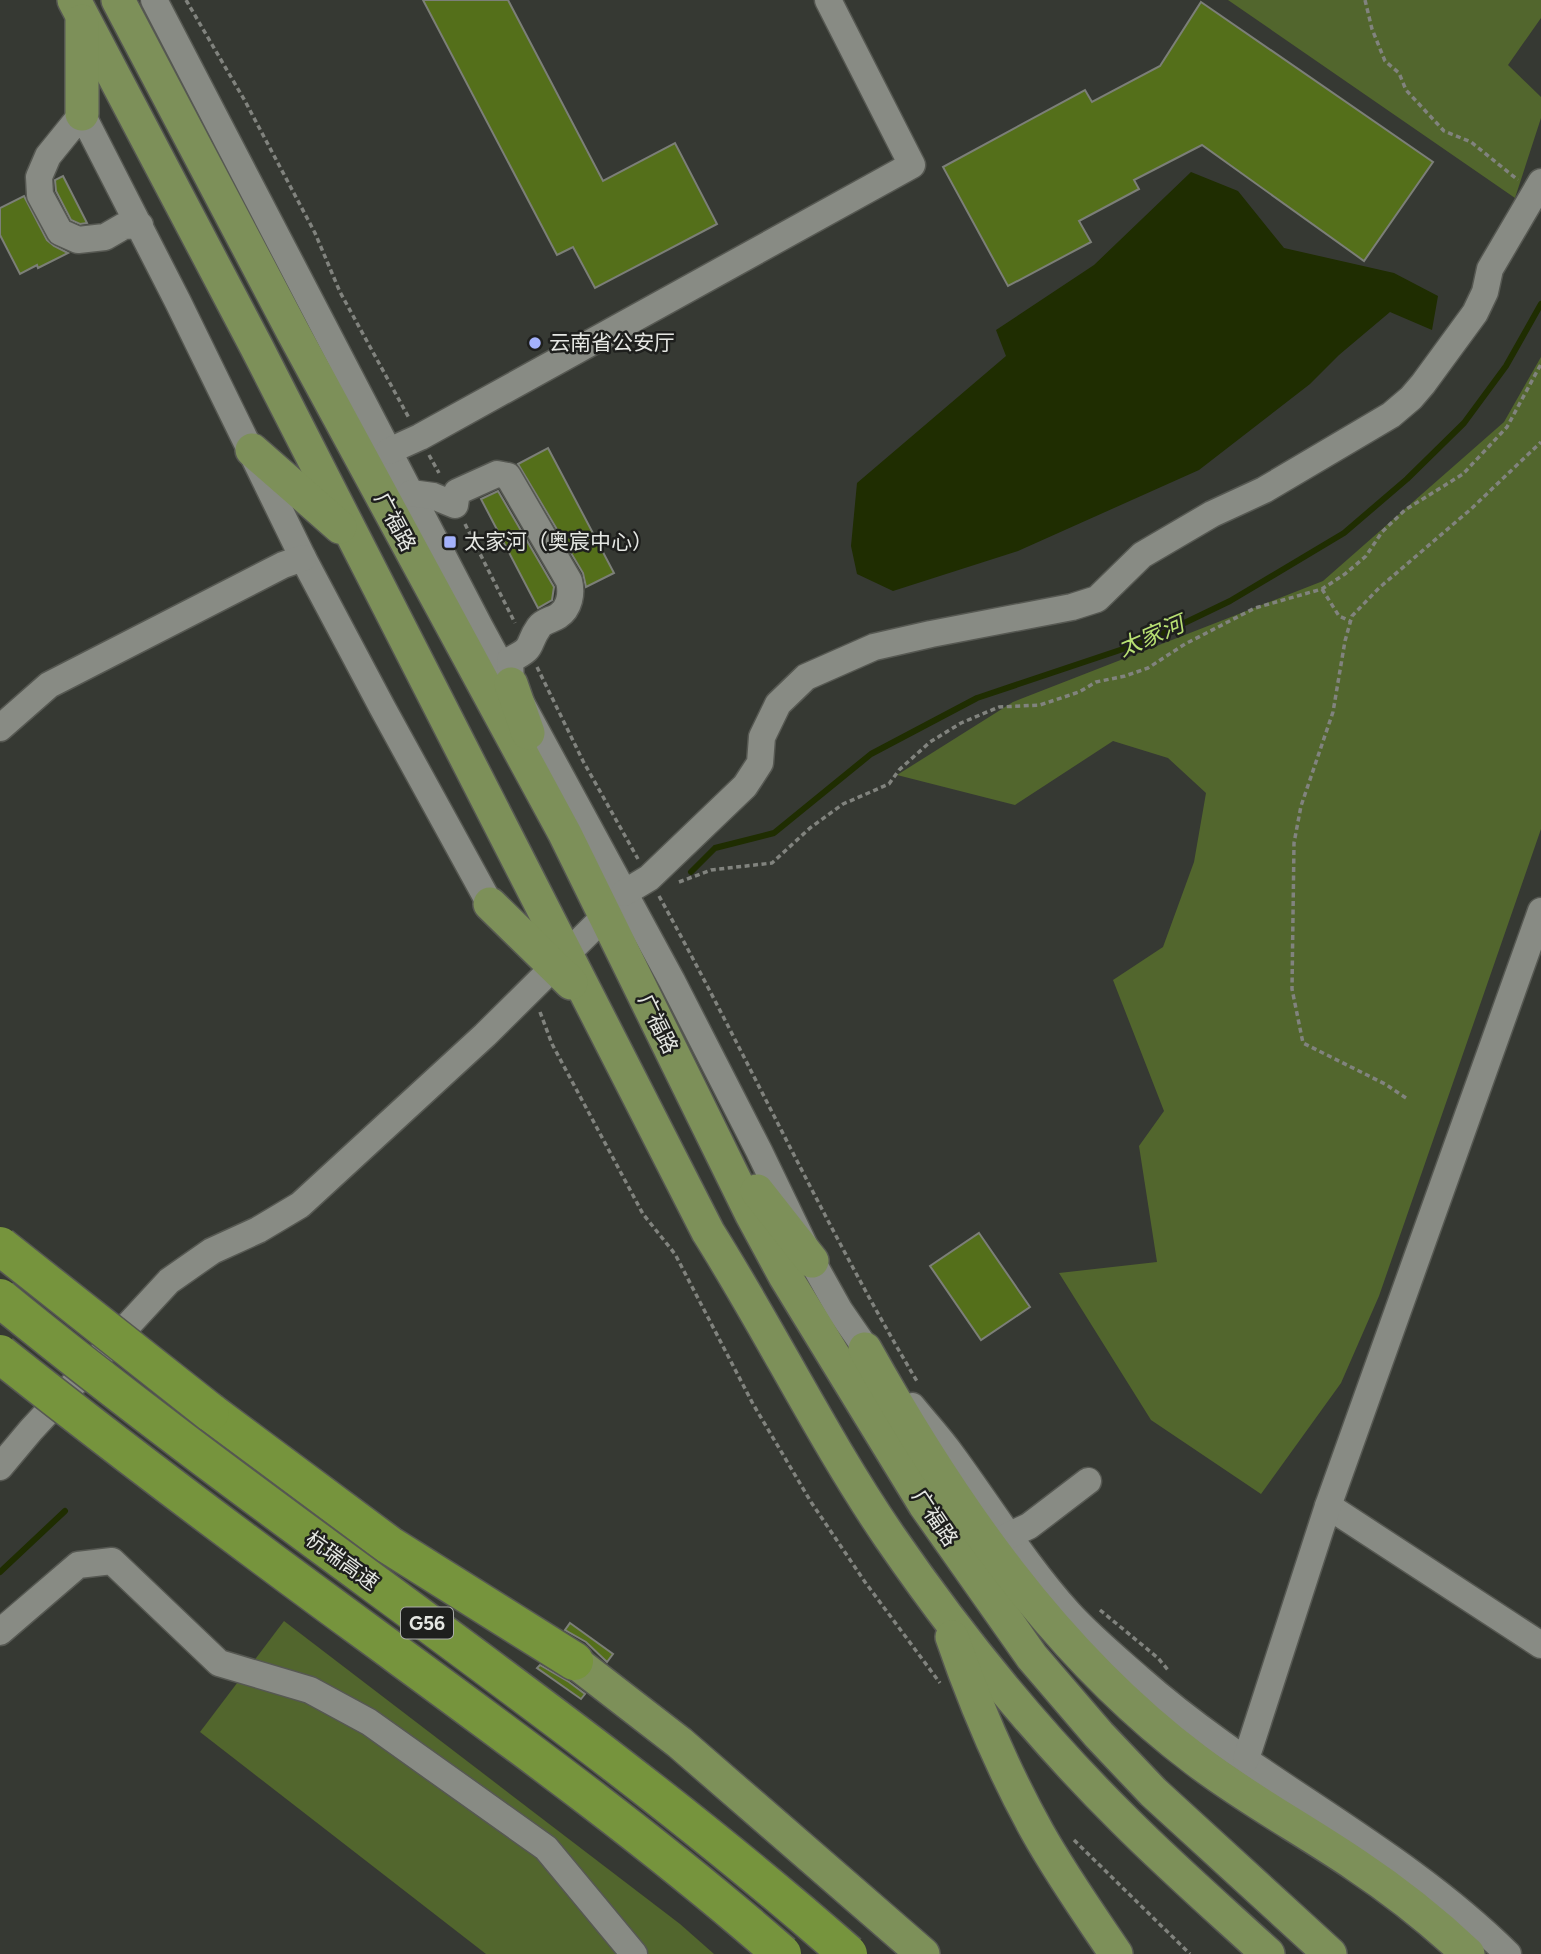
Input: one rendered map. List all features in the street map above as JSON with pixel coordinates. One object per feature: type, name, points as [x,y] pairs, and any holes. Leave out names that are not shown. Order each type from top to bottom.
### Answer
[{"type":"highway","points":[[0,1246],[210,1412],[390,1545],[574,1661]]},
{"type":"highway","name":"杭瑞高速","points":[[0,1298],[197,1453],[634,1777],[744,1865],[848,1954]]},
{"type":"highway","name":"杭瑞高速","points":[[0,1354],[181,1495],[597,1804],[782,1954]]},
{"type":"main road","name":"广福路","points":[[118,0],[293,332],[565,834],[614,904],[721,1153],[785,1276],[861,1403],[925,1505],[1032,1657],[1099,1735],[1153,1792],[1330,1954]]},
{"type":"main road","name":"广福路","points":[[78,8],[256,346],[353,539],[551,970],[593,1004],[708,1232],[748,1294],[816,1420],[888,1534],[944,1614],[998,1681],[1068,1762],[1125,1821],[1268,1954]]},
{"type":"main road","points":[[78,8],[82,114]]},
{"type":"main road","points":[[252,450],[353,539]]},
{"type":"main road","points":[[511,684],[565,834]]},
{"type":"main road","points":[[490,904],[551,970]]},
{"type":"main road","points":[[721,1153],[756,1189],[812,1261]]},
{"type":"main road","points":[[865,1349],[903,1418],[945,1485],[1005,1566],[1056,1628],[1118,1695],[1177,1746],[1234,1787],[1375,1878],[1424,1915],[1468,1954]]},
{"type":"main road","points":[[944,1614],[972,1695],[1021,1801],[1039,1835],[1116,1954]]},
{"type":"main road","points":[[574,1661],[680,1743],[923,1954]]},
{"type":"street","points":[[154,0],[511,684],[614,904],[760,1151],[812,1261],[865,1349],[952,1455],[1008,1536],[1069,1613],[1166,1701],[1207,1733],[1405,1867],[1480,1927],[1508,1954]]},
{"type":"street","points":[[390,451],[912,165],[828,0]]},
{"type":"street","points":[[140,225],[124,226],[105,237],[78,240],[60,232],[40,195],[39,177],[48,156],[82,114],[140,225],[252,450],[303,558],[490,904]]},
{"type":"street","points":[[0,1467],[169,1281],[212,1251],[258,1230],[300,1205],[551,970],[614,904],[662,886],[745,786],[760,763],[762,737],[778,704],[806,677],[874,648],[931,634],[1072,607],[1097,599],[1142,555],[1212,514],[1264,490],[1391,415],[1423,384],[1475,313],[1485,292],[1490,269],[1538,187]]},
{"type":"street","points":[[411,493],[433,496],[455,505],[457,492],[497,474],[508,477],[569,580],[572,592],[561,615],[540,625],[529,650],[510,660],[511,684]]},
{"type":"street","points":[[0,728],[49,685],[283,565],[303,558]]},
{"type":"street","points":[[1246,1759],[1328,1506],[1541,911]]},
{"type":"street","points":[[1008,1536],[1028,1526],[1088,1481]]},
{"type":"street","points":[[1328,1506],[1541,1646]]},
{"type":"street","points":[[0,1632],[78,1565],[112,1561],[219,1663],[310,1690],[369,1722],[546,1848],[634,1954]]},
{"type":"path","points":[[186,0],[245,101],[315,233],[340,292],[455,505],[583,761],[662,886],[663,904],[798,1164],[886,1329],[921,1388]]},
{"type":"path","points":[[1365,0],[1372,29],[1385,61],[1399,73],[1406,90],[1444,131],[1471,142],[1502,169],[1538,187]]},
{"type":"path","points":[[662,886],[711,870],[772,863],[810,828],[843,804],[889,785],[899,770],[930,742],[961,723],[999,707],[1041,705],[1079,692],[1096,682],[1148,668],[1185,644],[1255,608],[1322,589],[1366,556],[1382,532],[1405,510],[1463,474],[1507,428],[1541,363]]},
{"type":"path","points":[[1406,1098],[1385,1084],[1303,1043],[1292,989],[1294,843],[1301,806],[1333,712],[1352,616],[1379,588],[1461,517],[1541,442]]},
{"type":"path","points":[[1322,589],[1339,616],[1350,621]]},
{"type":"path","points":[[662,886],[663,904]]},
{"type":"path","points":[[551,970],[552,1044],[643,1214],[675,1254],[811,1502],[865,1582],[944,1689]]},
{"type":"path","points":[[1093,1604],[1157,1658],[1173,1676]]},
{"type":"path","points":[[1069,1835],[1190,1954]]},
{"type":"shaded area","points":[[1228,0],[1541,0],[1541,18],[1508,65],[1541,97],[1541,118],[1515,198]]},
{"type":"shaded area","points":[[1191,172],[1238,191],[1284,248],[1394,273],[1438,296],[1432,330],[1390,312],[1339,355],[1310,384],[1199,470],[1018,551],[893,591],[857,574],[851,546],[857,483],[1006,356],[996,330],[1094,265]]},
{"type":"shaded area","points":[[1541,357],[1541,829],[1379,1296],[1341,1383],[1261,1494],[1151,1420],[1059,1273],[1157,1262],[1139,1146],[1164,1111],[1113,980],[1163,947],[1194,862],[1206,793],[1168,758],[1113,741],[1015,805],[897,775],[1013,702],[1323,581],[1504,422]]},
{"type":"shaded area","points":[[284,1621],[680,1924],[714,1954],[486,1954],[200,1732]]},
{"type":"building","points":[[423,0],[508,0],[603,181],[675,143],[717,224],[595,288],[573,247],[557,255]]},
{"type":"building","points":[[1201,2],[1433,162],[1364,261],[1202,145],[1134,180],[1139,189],[1079,221],[1091,242],[1008,286],[943,167],[1085,90],[1092,102],[1160,66]]},
{"type":"building","points":[[63,176],[87,223],[80,224],[71,220],[56,191],[55,180]]},
{"type":"building","points":[[24,196],[47,240],[68,253],[20,274],[0,235],[0,208]]},
{"type":"building","points":[[548,448],[614,573],[586,587],[583,573],[518,464]]},
{"type":"building","points":[[498,491],[554,587],[552,600],[538,608],[481,499]]},
{"type":"building","points":[[979,1233],[1030,1307],[981,1340],[930,1266]]},
{"type":"building","points":[[570,1623],[613,1654],[607,1662],[586,1642],[565,1630]]},
{"type":"building","points":[[540,1665],[585,1694],[581,1699],[537,1668]]},
{"type":"waterway","name":"太家河","points":[[691,872],[715,848],[774,833],[871,754],[977,698],[1147,641],[1230,601],[1344,533],[1407,479],[1464,423],[1506,366],[1541,304]]},
{"type":"waterway","name":"太家河","points":[[0,1572],[65,1511]]},
{"type":"place","name":"云南省公安厅","points":[[535,343]]},
{"type":"place","name":"太家河（奥宸中心）","points":[[450,542]]}]
